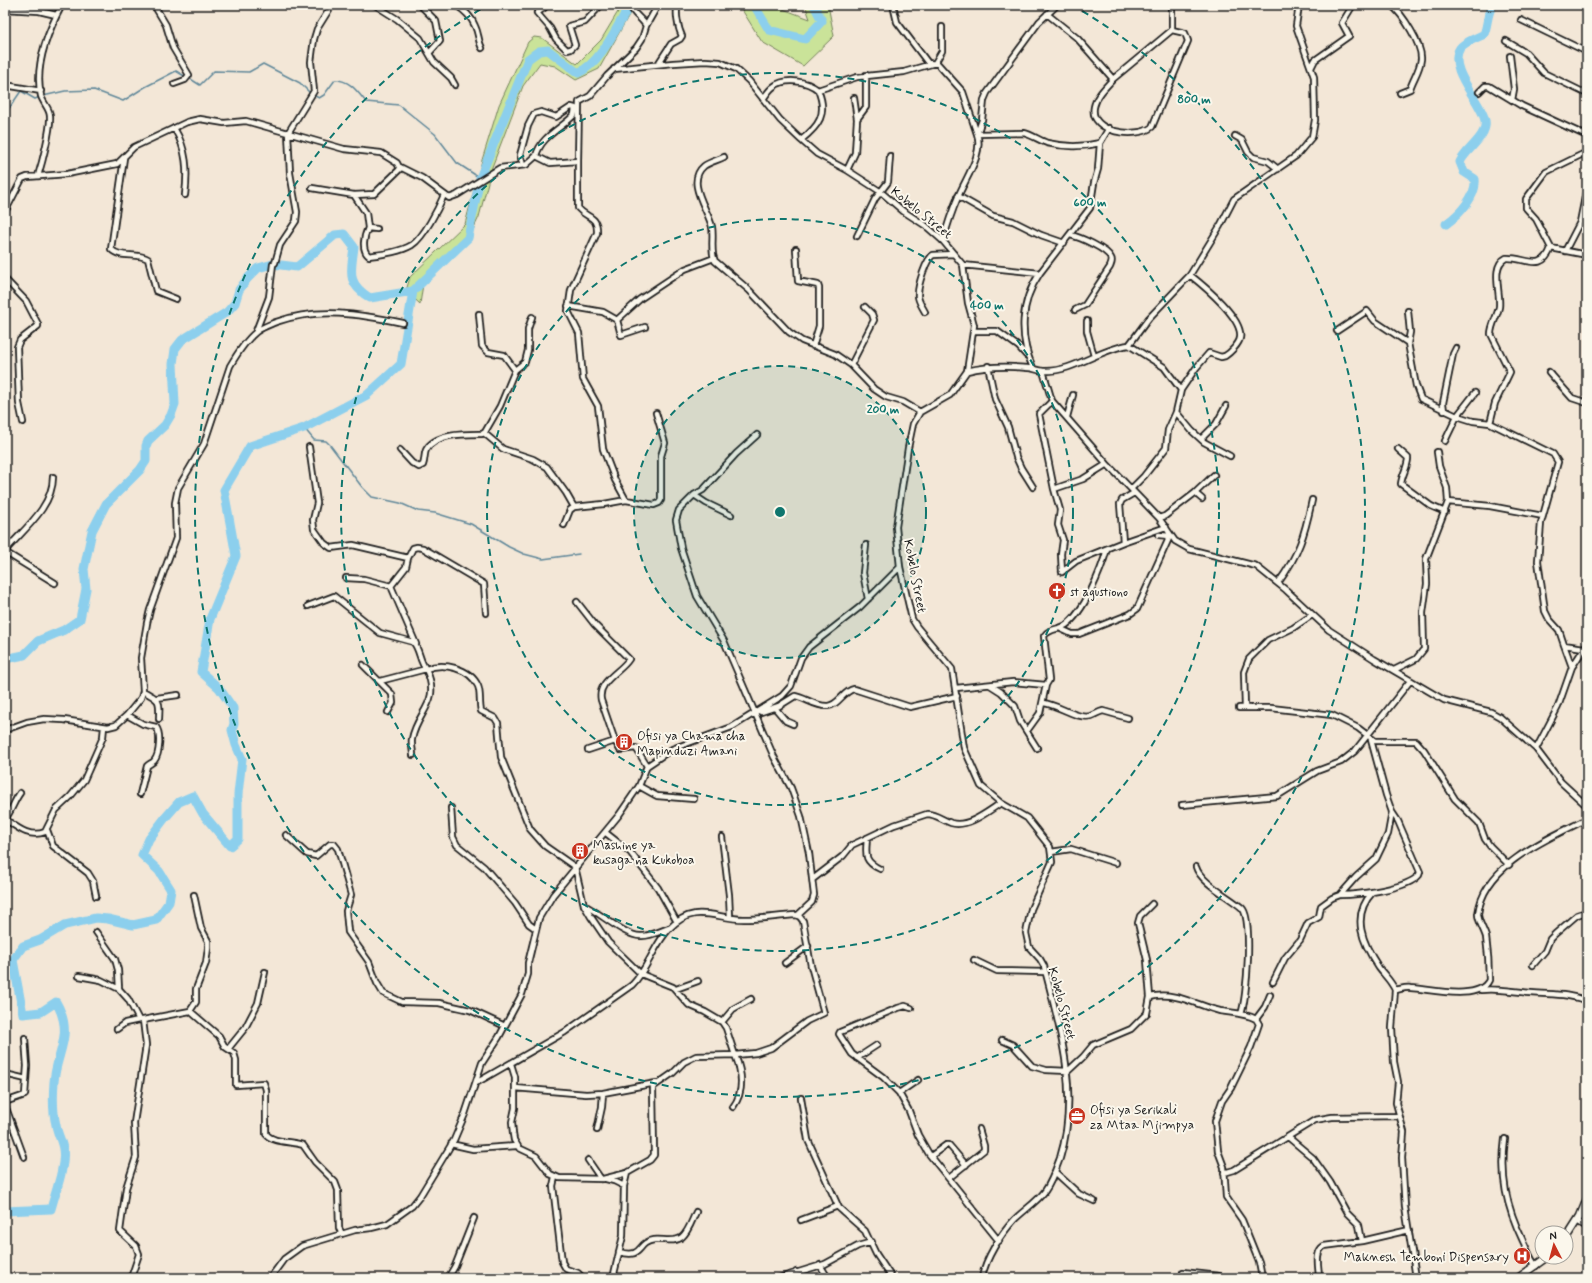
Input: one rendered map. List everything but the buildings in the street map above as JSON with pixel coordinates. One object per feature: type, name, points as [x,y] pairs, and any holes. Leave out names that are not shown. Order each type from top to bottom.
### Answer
[{"type":"street","points":[[38,176],[44,156],[50,115],[41,97],[40,82],[43,51],[48,34],[62,5]]},
{"type":"street","points":[[154,5],[166,25],[171,44],[189,75],[174,84]]},
{"type":"street","points":[[5,730],[27,722],[44,719],[64,720],[104,728],[116,725],[127,715],[141,698],[143,691],[141,658],[147,623],[150,610],[176,538],[175,503],[178,488],[204,444],[230,366],[242,347],[256,331],[269,297],[273,264],[275,263],[280,245],[296,221],[297,212],[290,173],[288,133],[314,91],[311,62],[314,39],[317,29],[332,5]]},
{"type":"street","points":[[375,5],[397,18],[413,31],[430,52],[434,62],[451,78],[455,85]]},
{"type":"street","points":[[420,5],[437,23],[440,41],[430,52]]},
{"type":"street","points":[[456,5],[465,10],[475,26],[479,43],[482,48]]},
{"type":"street","points":[[543,5],[544,8],[537,13],[550,28],[556,39],[567,50],[571,49],[575,44],[569,26],[585,22],[601,5]]},
{"type":"street","points":[[630,5],[632,11],[643,20],[646,26]]},
{"type":"street","points":[[626,500],[615,480],[603,449],[598,406],[583,379],[579,333],[570,317],[568,306],[571,290],[576,276],[597,233],[597,225],[595,220],[578,208],[579,102],[590,96],[614,69],[636,48],[642,39],[646,26],[658,5]]},
{"type":"street","points":[[658,64],[671,44],[680,39],[682,36],[678,26],[678,5]]},
{"type":"street","points":[[893,5],[897,22],[904,34],[928,63],[935,63],[963,92],[979,140],[975,158],[958,196],[943,241]]},
{"type":"street","points":[[976,134],[982,120],[984,100],[987,93],[1047,14],[1057,5]]},
{"type":"street","points":[[1172,5],[1172,30]]},
{"type":"street","points":[[967,371],[988,366],[1034,368],[1043,371],[1068,367],[1094,356],[1129,345],[1149,318],[1190,275],[1214,236],[1234,199],[1250,190],[1296,156],[1306,146],[1314,132],[1314,76],[1296,26],[1299,5]]},
{"type":"street","points":[[1311,68],[1315,60],[1349,36],[1342,23],[1353,5]]},
{"type":"street","points":[[1391,5],[1408,25],[1420,50],[1421,60],[1410,89],[1400,93]]},
{"type":"street","points":[[5,9],[39,11],[56,15]]},
{"type":"street","points":[[1047,14],[1076,38],[1113,79]]},
{"type":"street","points":[[1521,20],[1587,52]]},
{"type":"street","points":[[818,90],[839,82],[866,75],[904,72],[935,63],[942,51],[942,27]]},
{"type":"street","points":[[1172,30],[1184,32],[1188,41],[1152,127],[1148,131],[1131,133],[1109,128],[1097,123],[1094,117],[1094,107],[1098,98],[1113,79],[1172,30]]},
{"type":"street","points":[[1506,41],[1526,53],[1544,74],[1587,94]]},
{"type":"street","points":[[1510,56],[1514,89],[1512,100]]},
{"type":"street","name":"Kobelo Street","points":[[614,69],[705,61],[727,64],[741,72],[780,120],[817,154],[847,170],[881,192],[903,211],[926,226],[943,241],[963,265]]},
{"type":"street","points":[[857,118],[866,108],[866,75]]},
{"type":"street","points":[[763,99],[773,87],[786,83],[805,82],[818,90],[822,104],[818,126],[801,140]]},
{"type":"street","points":[[5,86],[41,91]]},
{"type":"street","points":[[1479,92],[1485,86],[1489,86],[1512,100],[1587,136]]},
{"type":"street","points":[[847,170],[855,153],[857,118],[854,98]]},
{"type":"street","points":[[176,299],[156,291],[148,259],[145,257],[120,254],[111,249],[124,158],[126,153],[134,147],[187,122],[200,119],[224,123],[246,121],[344,149],[381,153],[400,167],[422,178],[449,198],[457,195],[500,168],[523,165],[536,156],[538,148],[543,142],[574,115],[574,108],[570,107],[556,117],[541,112],[534,114],[528,126],[520,155],[523,165]]},
{"type":"street","points":[[174,128],[182,142],[186,168],[184,195]]},
{"type":"street","points":[[1034,368],[1028,356],[1023,338],[1024,311],[1027,299],[1040,273],[1083,220],[1092,203],[1093,188],[1098,169],[1100,143],[1109,128]]},
{"type":"street","points":[[976,134],[1024,133],[1056,144],[1086,146],[1100,143]]},
{"type":"street","points":[[1235,136],[1242,140],[1248,152],[1254,157],[1268,161],[1278,169]]},
{"type":"street","points":[[1490,423],[1495,403],[1510,372],[1491,334],[1499,308],[1497,281],[1499,265],[1506,258],[1536,262],[1542,261],[1547,257],[1550,248],[1536,219],[1526,208],[1526,198],[1546,172],[1587,152]]},
{"type":"street","points":[[536,156],[550,163],[578,161]]},
{"type":"street","points":[[857,236],[875,199],[888,182],[890,156]]},
{"type":"street","points":[[724,157],[705,165],[700,171],[696,187],[701,203],[710,222],[713,234],[714,258],[749,290],[789,332],[802,341],[835,354],[851,365],[874,389],[886,398],[903,402],[920,412],[950,395],[967,371],[973,331],[963,265],[1040,273]]},
{"type":"street","points":[[5,212],[22,179],[38,176],[67,174],[104,167],[117,164],[124,158]]},
{"type":"street","points":[[312,188],[354,195],[376,193],[398,173],[400,167]]},
{"type":"street","points":[[1565,251],[1580,222],[1587,187]]},
{"type":"street","points":[[354,195],[366,213],[368,228],[364,236],[364,247],[366,254],[369,256],[410,246],[429,224],[444,195]]},
{"type":"street","points":[[958,196],[993,216],[1013,221],[1041,235],[1064,243]]},
{"type":"street","points":[[368,228],[377,229]]},
{"type":"street","points":[[1070,235],[1095,246],[1110,256],[1112,261],[1110,267],[1085,305],[1075,310]]},
{"type":"street","points":[[1550,248],[1587,255]]},
{"type":"street","points":[[796,249],[798,281],[818,285],[819,288],[819,326],[813,346]]},
{"type":"street","points":[[925,312],[918,300],[918,294],[927,261],[933,255],[954,254]]},
{"type":"street","points":[[617,320],[640,299],[685,269],[714,258]]},
{"type":"street","points":[[1123,542],[1120,504],[1122,500],[1133,491],[1166,448],[1168,430],[1176,412],[1181,390],[1196,368],[1210,354],[1221,357],[1225,356],[1236,346],[1240,338],[1238,325],[1224,306],[1190,275]]},
{"type":"street","points":[[5,279],[26,301],[38,324],[38,326],[20,340],[17,347],[19,403],[23,422]]},
{"type":"street","points":[[568,306],[603,312],[617,320],[621,335],[646,327]]},
{"type":"street","points":[[851,365],[874,320],[872,314],[865,307]]},
{"type":"street","points":[[1337,331],[1367,311],[1374,321],[1408,343]]},
{"type":"street","points":[[1408,311],[1410,332],[1408,343],[1416,386],[1421,399],[1457,416],[1472,421],[1490,423],[1555,456],[1558,462],[1543,516],[1538,561],[1545,610],[1549,619],[1559,630],[1569,663],[1572,667]]},
{"type":"street","points":[[256,331],[296,316],[320,313],[343,313],[403,323]]},
{"type":"street","points":[[479,314],[482,346],[488,352],[504,355],[515,370]]},
{"type":"street","points":[[484,433],[500,406],[515,370],[525,362],[528,356],[528,334],[532,317]]},
{"type":"street","points":[[1087,321],[1087,330],[1094,356]]},
{"type":"street","points":[[973,331],[997,331],[1019,347],[1028,356]]},
{"type":"street","points":[[1129,345],[1164,367],[1181,390]]},
{"type":"street","points":[[1444,411],[1443,403],[1453,354],[1456,348]]},
{"type":"street","points":[[988,366],[995,399],[1008,427],[1016,457],[1023,472],[1033,487]]},
{"type":"street","points":[[1043,371],[1052,400],[1107,464],[1159,518],[1170,536],[1137,609],[1130,614],[1079,634],[1072,634],[1059,628]]},
{"type":"street","points":[[1549,372],[1572,398],[1587,403]]},
{"type":"street","points":[[1445,441],[1457,416],[1475,393]]},
{"type":"street","points":[[1067,417],[1073,395]]},
{"type":"street","points":[[1052,400],[1039,414],[1054,489],[1060,510],[1058,525],[1064,540],[1061,554],[1061,571],[1076,561],[1123,542],[1152,532],[1167,529]]},
{"type":"street","points":[[1201,439],[1216,424],[1226,406]]},
{"type":"street","name":"Kobelo Street","points":[[920,412],[910,433],[897,517],[896,526],[900,567],[912,619],[921,633],[949,663],[953,672],[964,748],[976,776],[985,792],[1027,818],[1050,847],[1052,862],[1031,909],[1026,933],[1029,947],[1040,959],[1045,972],[1062,1034],[1068,1071],[1064,1145],[1055,1172],[1045,1191],[1013,1221],[999,1241],[987,1260],[982,1278]]},
{"type":"street","points":[[1176,412],[1201,439],[1230,456]]},
{"type":"street","points":[[564,525],[570,510],[574,507],[610,504],[626,500],[654,504],[659,503],[661,500],[661,456],[665,443],[656,413]]},
{"type":"street","points":[[400,450],[412,463],[419,467],[423,465],[425,451],[432,443],[445,437],[484,433],[503,449],[533,459],[547,467],[566,493],[574,507]]},
{"type":"street","points":[[584,905],[599,913],[622,930],[638,936],[649,935],[669,928],[677,922],[692,915],[702,913],[743,919],[798,915],[814,900],[813,879],[808,848],[793,792],[774,758],[756,712],[724,641],[697,596],[681,548],[676,520],[679,510],[694,495],[703,490],[736,454],[757,435]]},
{"type":"street","points":[[309,447],[317,503],[313,520],[314,529],[324,543],[331,548],[353,546],[408,558]]},
{"type":"street","points":[[1398,449],[1408,458],[1408,464],[1402,474],[1402,484],[1431,506],[1445,512]]},
{"type":"street","points":[[1394,670],[1416,659],[1424,649],[1423,613],[1426,584],[1426,559],[1448,502],[1447,488],[1439,466],[1437,452]]},
{"type":"street","points":[[1054,489],[1074,483],[1107,464]]},
{"type":"street","points":[[1159,518],[1195,493],[1214,475]]},
{"type":"street","points":[[53,477],[50,493],[44,505],[27,528],[5,552],[55,583]]},
{"type":"street","points":[[1195,493],[1202,499]]},
{"type":"street","points":[[694,495],[731,515]]},
{"type":"street","points":[[1278,583],[1294,559],[1306,531],[1312,500]]},
{"type":"street","points":[[1448,502],[1490,506],[1543,516]]},
{"type":"street","points":[[1159,535],[1167,529]]},
{"type":"street","points":[[1152,532],[1159,535],[1170,536],[1189,549],[1256,566],[1278,583],[1329,630],[1410,681],[1444,700],[1496,714],[1516,729],[1536,749],[1561,782],[1587,806]]},
{"type":"street","points":[[866,545],[863,573],[868,599]]},
{"type":"street","points":[[391,586],[406,567],[408,558],[413,548],[423,548],[484,584],[486,613]]},
{"type":"street","points":[[1027,731],[1040,713],[1046,685],[1049,680],[1043,638],[1046,633],[1067,624],[1092,589],[1107,549]]},
{"type":"street","points":[[270,1278],[291,1252],[302,1246],[342,1234],[387,1224],[404,1212],[420,1196],[451,1144],[476,1083],[482,1063],[505,1026],[525,984],[536,929],[544,908],[575,867],[606,834],[639,786],[647,766],[672,749],[732,727],[782,696],[791,686],[800,658],[809,647],[868,599],[900,567]]},
{"type":"street","points":[[346,578],[391,586]]},
{"type":"street","points":[[391,586],[416,646],[421,664],[426,669],[431,680],[430,703],[412,737],[413,755]]},
{"type":"street","points":[[308,606],[334,596],[380,633],[413,642],[416,646]]},
{"type":"street","points":[[576,602],[599,629],[629,659],[609,679],[600,693],[601,700],[615,741],[620,750],[636,748],[647,766]]},
{"type":"street","points":[[1245,708],[1244,672],[1249,660],[1268,640],[1293,628],[1312,615]]},
{"type":"street","points":[[1536,749],[1558,707],[1572,667],[1585,646],[1564,645]]},
{"type":"street","points":[[363,665],[393,696],[394,703],[388,712]]},
{"type":"street","points":[[380,681],[434,666],[449,666],[471,676],[479,688],[481,710],[495,718],[498,723],[501,757],[530,828],[545,846],[575,867],[584,905],[608,942],[641,974],[676,990],[689,1005],[722,1022],[726,1028],[739,1065],[741,1085],[738,1099],[733,1107]]},
{"type":"street","points":[[1182,805],[1277,796],[1317,771],[1347,759],[1369,738],[1410,681]]},
{"type":"street","points":[[956,688],[1013,682],[1046,685]]},
{"type":"street","points":[[990,685],[1011,700],[1015,706],[1020,721],[1038,748]]},
{"type":"street","points":[[756,712],[775,708],[795,696],[829,706],[840,700],[847,692],[854,689],[910,707],[957,696]]},
{"type":"street","points":[[143,691],[157,698],[178,695]]},
{"type":"street","points":[[157,698],[159,702],[159,719]]},
{"type":"street","points":[[1043,703],[1053,704],[1080,716],[1092,716],[1102,711],[1128,718]]},
{"type":"street","points":[[775,708],[786,721],[793,724]]},
{"type":"street","points":[[1239,708],[1271,708],[1332,715],[1358,728],[1369,738],[1380,741],[1416,741],[1424,750],[1455,799],[1479,823],[1485,839],[1490,846],[1509,865]]},
{"type":"street","points":[[127,715],[142,724],[156,727],[158,730],[157,755],[153,762],[147,766],[140,794]]},
{"type":"street","points":[[20,793],[16,798],[11,811],[5,818],[23,831],[31,834],[39,834],[47,830],[56,810],[70,797],[84,780],[103,737],[104,728]]},
{"type":"street","points":[[1273,982],[1285,958],[1300,940],[1308,923],[1319,917],[1321,906],[1332,898],[1340,895],[1372,892],[1411,881],[1419,875],[1420,872],[1392,812],[1369,738]]},
{"type":"street","points":[[588,750],[615,741]]},
{"type":"street","points":[[639,786],[656,796],[694,799]]},
{"type":"street","points":[[813,879],[843,856],[852,845],[894,825],[928,814],[933,814],[952,823],[963,824],[1001,803]]},
{"type":"street","points":[[451,808],[453,837],[457,845],[484,867],[515,903],[529,924],[536,929]]},
{"type":"street","points":[[1340,895],[1356,877],[1376,860],[1382,850],[1388,834],[1392,812]]},
{"type":"street","points":[[1481,990],[1488,980],[1488,966],[1485,936],[1478,914],[1488,887],[1494,877],[1523,853],[1587,819]]},
{"type":"street","points":[[47,830],[53,846],[88,873],[93,881],[96,896]]},
{"type":"street","points":[[606,834],[630,852],[658,888],[677,922]]},
{"type":"street","points":[[286,835],[310,855],[316,856],[330,844],[334,844],[338,849],[351,895],[346,911],[348,932],[369,962],[377,983],[383,993],[402,1002],[439,1002],[470,1010],[505,1026]]},
{"type":"street","points":[[722,837],[730,917]]},
{"type":"street","points":[[867,838],[867,860],[880,869]]},
{"type":"street","points":[[1051,852],[1071,849],[1116,863]]},
{"type":"street","points":[[1196,868],[1213,887],[1242,908],[1246,914],[1248,934],[1245,999],[1241,1014]]},
{"type":"street","points":[[1372,892],[1362,905],[1361,934],[1378,966],[1390,980],[1395,990],[1392,1028],[1394,1062],[1398,1082],[1396,1103],[1398,1116],[1404,1132],[1403,1164],[1405,1207],[1416,1278]]},
{"type":"street","points":[[117,1029],[125,1023],[190,1011],[196,1002],[196,990],[207,959],[208,942],[201,928],[194,895]]},
{"type":"street","points":[[1002,1040],[1013,1045],[1032,1066],[1046,1070],[1068,1071],[1093,1045],[1120,1035],[1135,1026],[1147,1013],[1150,997],[1147,960],[1138,923],[1140,916],[1152,904]]},
{"type":"street","points":[[1533,965],[1545,951],[1554,934],[1577,915],[1583,913],[1587,909]]},
{"type":"street","points":[[515,1088],[586,1094],[603,1093],[656,1083],[667,1077],[687,1060],[696,1056],[756,1053],[771,1048],[807,1021],[824,1013],[803,921],[798,915]]},
{"type":"street","points":[[476,1083],[511,1064],[607,1004],[632,985],[641,974],[669,928]]},
{"type":"street","points":[[96,932],[115,959],[118,970],[119,989]]},
{"type":"street","points":[[785,963],[808,946]]},
{"type":"street","points":[[974,960],[997,971],[1045,972]]},
{"type":"street","points":[[228,1049],[245,1028],[258,1003],[265,972]]},
{"type":"street","points":[[79,976],[101,980],[119,989],[128,999],[141,1020],[146,1045],[134,1123],[136,1160],[126,1188],[120,1223],[120,1231],[136,1246],[139,1254],[131,1278]]},
{"type":"street","points":[[676,990],[698,981]]},
{"type":"street","points":[[1395,990],[1410,988],[1449,992],[1496,989],[1540,994],[1565,994],[1587,1001]]},
{"type":"street","points":[[1150,997],[1159,995],[1173,996],[1195,1001],[1204,1006],[1221,1011],[1241,1014],[1256,1019],[1259,1024],[1252,1047],[1231,1088],[1222,1101],[1215,1121],[1218,1151],[1224,1167],[1226,1197],[1242,1220],[1259,1262],[1262,1278]]},
{"type":"street","points":[[1256,1019],[1270,995]]},
{"type":"street","points":[[722,1022],[733,1009],[751,999]]},
{"type":"street","points":[[911,1008],[905,1006],[898,1008],[839,1032],[847,1048],[857,1058],[877,1072],[899,1093],[909,1111],[918,1135],[931,1156],[999,1241]]},
{"type":"street","points":[[190,1011],[219,1036],[228,1049],[234,1054],[236,1060],[236,1085],[264,1083],[266,1090],[267,1136],[276,1140],[303,1145],[315,1162],[335,1182],[338,1190],[339,1228],[342,1234]]},
{"type":"street","points":[[5,1102],[25,1095],[27,1066],[25,1038]]},
{"type":"street","points":[[857,1058],[877,1045]]},
{"type":"street","points":[[511,1064],[515,1075],[515,1108],[512,1122],[516,1146]]},
{"type":"street","points":[[5,1074],[26,1079]]},
{"type":"street","points":[[899,1093],[918,1080]]},
{"type":"street","points":[[602,1179],[627,1173],[650,1160],[654,1155],[653,1090],[656,1083]]},
{"type":"street","points":[[596,1130],[602,1107],[603,1093]]},
{"type":"street","points":[[801,1098],[809,1144],[838,1206],[843,1213],[865,1231],[892,1278]]},
{"type":"street","points":[[5,1105],[24,1157]]},
{"type":"street","points":[[1224,1173],[1234,1170],[1319,1119],[1398,1116]]},
{"type":"street","points":[[949,1178],[984,1150],[979,1129]]},
{"type":"street","points":[[1288,1137],[1313,1158],[1330,1182],[1347,1213],[1359,1224],[1362,1241]]},
{"type":"street","points":[[1505,1138],[1502,1172],[1506,1198],[1516,1226],[1536,1266],[1518,1278]]},
{"type":"street","points":[[451,1144],[473,1149],[516,1146],[536,1156],[547,1171],[555,1176],[569,1179],[602,1179],[614,1181],[624,1186]]},
{"type":"street","points":[[931,1156],[946,1145],[949,1145],[966,1165]]},
{"type":"street","points":[[588,1160],[602,1179]]},
{"type":"street","points":[[1055,1172],[1079,1194],[1094,1201]]},
{"type":"street","points":[[613,1278],[624,1229],[624,1186],[627,1173]]},
{"type":"street","points":[[555,1176],[553,1186],[562,1262],[566,1269],[578,1273],[582,1278]]},
{"type":"street","points":[[1574,1226],[1587,1199]]},
{"type":"street","points":[[801,1220],[838,1206]]},
{"type":"street","points":[[619,1252],[633,1255],[637,1254],[645,1243],[654,1240],[676,1240],[682,1237],[689,1228],[696,1212]]},
{"type":"street","points":[[448,1278],[455,1266],[474,1218]]},
{"type":"street","points":[[1577,1221],[1587,1227]]},
{"type":"street","points":[[1319,1278],[1318,1253],[1324,1246],[1362,1241],[1409,1230]]},
{"type":"street","points":[[779,1278],[825,1264],[858,1246],[872,1242]]},
{"type":"street","points":[[820,1265],[828,1278]]},
{"type":"street","points":[[796,1272],[799,1278]]},
{"type":"street","points":[[1183,1272],[1226,1278]]},
{"type":"green space","points":[[622,5],[637,5],[629,15],[599,69],[576,80],[555,66],[540,63],[523,86],[492,167],[479,217],[466,245],[423,284],[420,304],[406,291],[410,277],[465,224],[482,160],[499,105],[528,42],[534,37],[542,38],[577,64],[601,40]]},
{"type":"green space","points":[[739,5],[772,5],[810,19],[805,5],[828,5],[834,36],[803,66],[762,42]]},
{"type":"waterway","points":[[5,1211],[51,1209],[62,1171],[64,1156],[57,1131],[53,1098],[55,1071],[63,1043],[64,1024],[56,1002],[41,1012],[23,1014],[13,960],[23,946],[40,940],[65,925],[96,918],[108,919],[133,925],[156,920],[169,902],[171,890],[159,871],[142,855],[149,839],[179,802],[193,796],[203,814],[230,846],[238,839],[238,794],[242,759],[232,730],[234,724],[233,708],[219,688],[201,672],[210,619],[236,556],[224,490],[250,446],[304,428],[367,395],[401,364],[413,291],[468,238],[480,178],[528,59],[539,51],[548,50],[578,73],[586,68],[601,53],[630,5]]},
{"type":"waterway","points":[[754,5],[769,30],[805,39],[822,21],[814,5]]},
{"type":"waterway","points":[[1446,224],[1462,210],[1473,192],[1475,179],[1464,172],[1460,162],[1480,137],[1485,127],[1483,114],[1461,76],[1457,56],[1462,46],[1484,34],[1493,5]]},
{"type":"waterway","points":[[189,78],[200,85],[214,71],[249,72],[263,64],[300,83],[311,94],[319,98],[324,95],[335,80],[340,80],[353,87],[366,102],[399,105],[435,134],[457,163],[480,178]]},
{"type":"waterway","points":[[43,96],[65,91],[94,90],[123,101],[145,87],[176,71],[186,77]]},
{"type":"waterway","points":[[5,110],[8,110],[21,91],[35,99],[40,97]]},
{"type":"waterway","points":[[5,657],[10,658],[24,655],[38,641],[64,630],[80,619],[86,589],[84,569],[92,531],[106,504],[140,470],[146,461],[146,446],[148,441],[165,425],[175,404],[173,364],[175,349],[182,340],[227,312],[235,303],[239,290],[258,268],[273,264],[297,267],[335,235],[344,234],[354,247],[351,270],[352,276],[354,282],[362,293],[370,298],[413,291]]},
{"type":"waterway","points":[[304,428],[314,440],[326,441],[330,445],[362,487],[372,497],[400,503],[418,511],[435,513],[471,524],[509,547],[524,554],[543,559],[579,554]]},
{"type":"place","name":"st agustiono","points":[[1057,591]]},
{"type":"place","name":"Ofisi ya Chama cha Mapinduzi Amani","points":[[624,742]]},
{"type":"place","name":"Mashine ya kusaga na Kukoboa","points":[[580,851]]},
{"type":"place","name":"Ofisi ya Serikali za Mtaa Mjimpya","points":[[1077,1116]]},
{"type":"place","name":"Maknesh Temboni Dispensary","points":[[1522,1256]]}]
